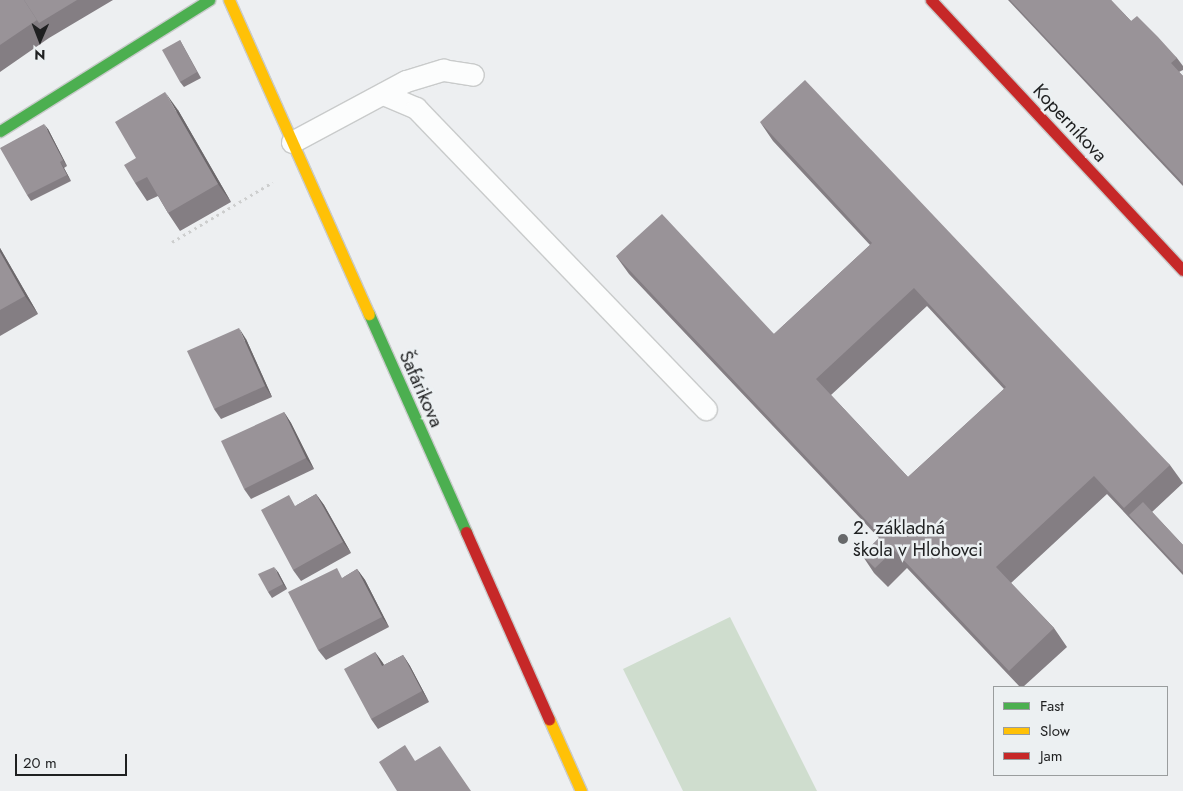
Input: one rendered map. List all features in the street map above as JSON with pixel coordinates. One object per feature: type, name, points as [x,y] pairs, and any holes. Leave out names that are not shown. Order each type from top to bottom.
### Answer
[{"type":"main road","points":[[0,131],[209,0]]},
{"type":"main road","name":"Šafárikova","points":[[229,0],[582,791]]},
{"type":"main road","name":"Koperníkova","points":[[931,0],[1183,270]]},
{"type":"lane","points":[[292,142],[406,81],[443,70],[473,75]]},
{"type":"lane","points":[[383,94],[416,108],[706,408]]},
{"type":"path","points":[[172,242],[302,165]]},
{"type":"green space","points":[[730,617],[817,791],[683,791],[623,669]]},
{"type":"building","points":[[0,0],[24,0],[37,20],[0,45]]},
{"type":"building","points":[[24,0],[77,0],[39,23]]},
{"type":"building","points":[[1010,0],[1111,0],[1131,21],[1137,16],[1158,37],[1177,58],[1171,63],[1183,76],[1183,183]]},
{"type":"building","points":[[180,40],[197,72],[180,82],[162,50]]},
{"type":"building","points":[[805,80],[1170,465],[1124,508],[1094,476],[996,567],[1054,628],[1009,671],[894,550],[875,568],[862,555],[881,536],[616,256],[662,214],[774,334],[872,243],[760,122]],"holes":[[[914,288],[1006,387],[908,477],[816,379]]]},
{"type":"building","points":[[165,92],[218,184],[168,213],[147,177],[135,183],[124,165],[136,158],[115,122]]},
{"type":"building","points":[[44,124],[63,160],[60,162],[67,175],[27,195],[0,148]]},
{"type":"building","points":[[0,252],[25,296],[0,310]]},
{"type":"building","points":[[239,328],[265,386],[214,409],[187,351]]},
{"type":"building","points":[[284,412],[306,458],[244,489],[221,441]]},
{"type":"building","points":[[316,494],[343,542],[293,570],[261,510],[289,495],[295,506]]},
{"type":"building","points":[[1143,502],[1183,545],[1183,572],[1129,515]]},
{"type":"building","points":[[274,567],[283,584],[268,592],[258,574]]},
{"type":"building","points":[[337,568],[342,578],[357,569],[382,617],[318,650],[288,592]]},
{"type":"building","points":[[375,652],[382,666],[403,655],[422,691],[371,719],[344,669]]},
{"type":"building","points":[[405,745],[415,761],[440,746],[471,791],[397,791],[379,762]]},
{"type":"traffic: fast","points":[[0,131],[209,0]]},
{"type":"traffic: fast","points":[[369,314],[466,532]]},
{"type":"traffic: slow","points":[[229,0],[369,314]]},
{"type":"traffic: slow","points":[[549,719],[581,791]]},
{"type":"traffic: jam","points":[[931,0],[1183,270]]},
{"type":"traffic: jam","points":[[466,532],[549,719]]},
{"type":"place","name":"2. základná škola v Hlohovci","points":[[843,539]]}]
